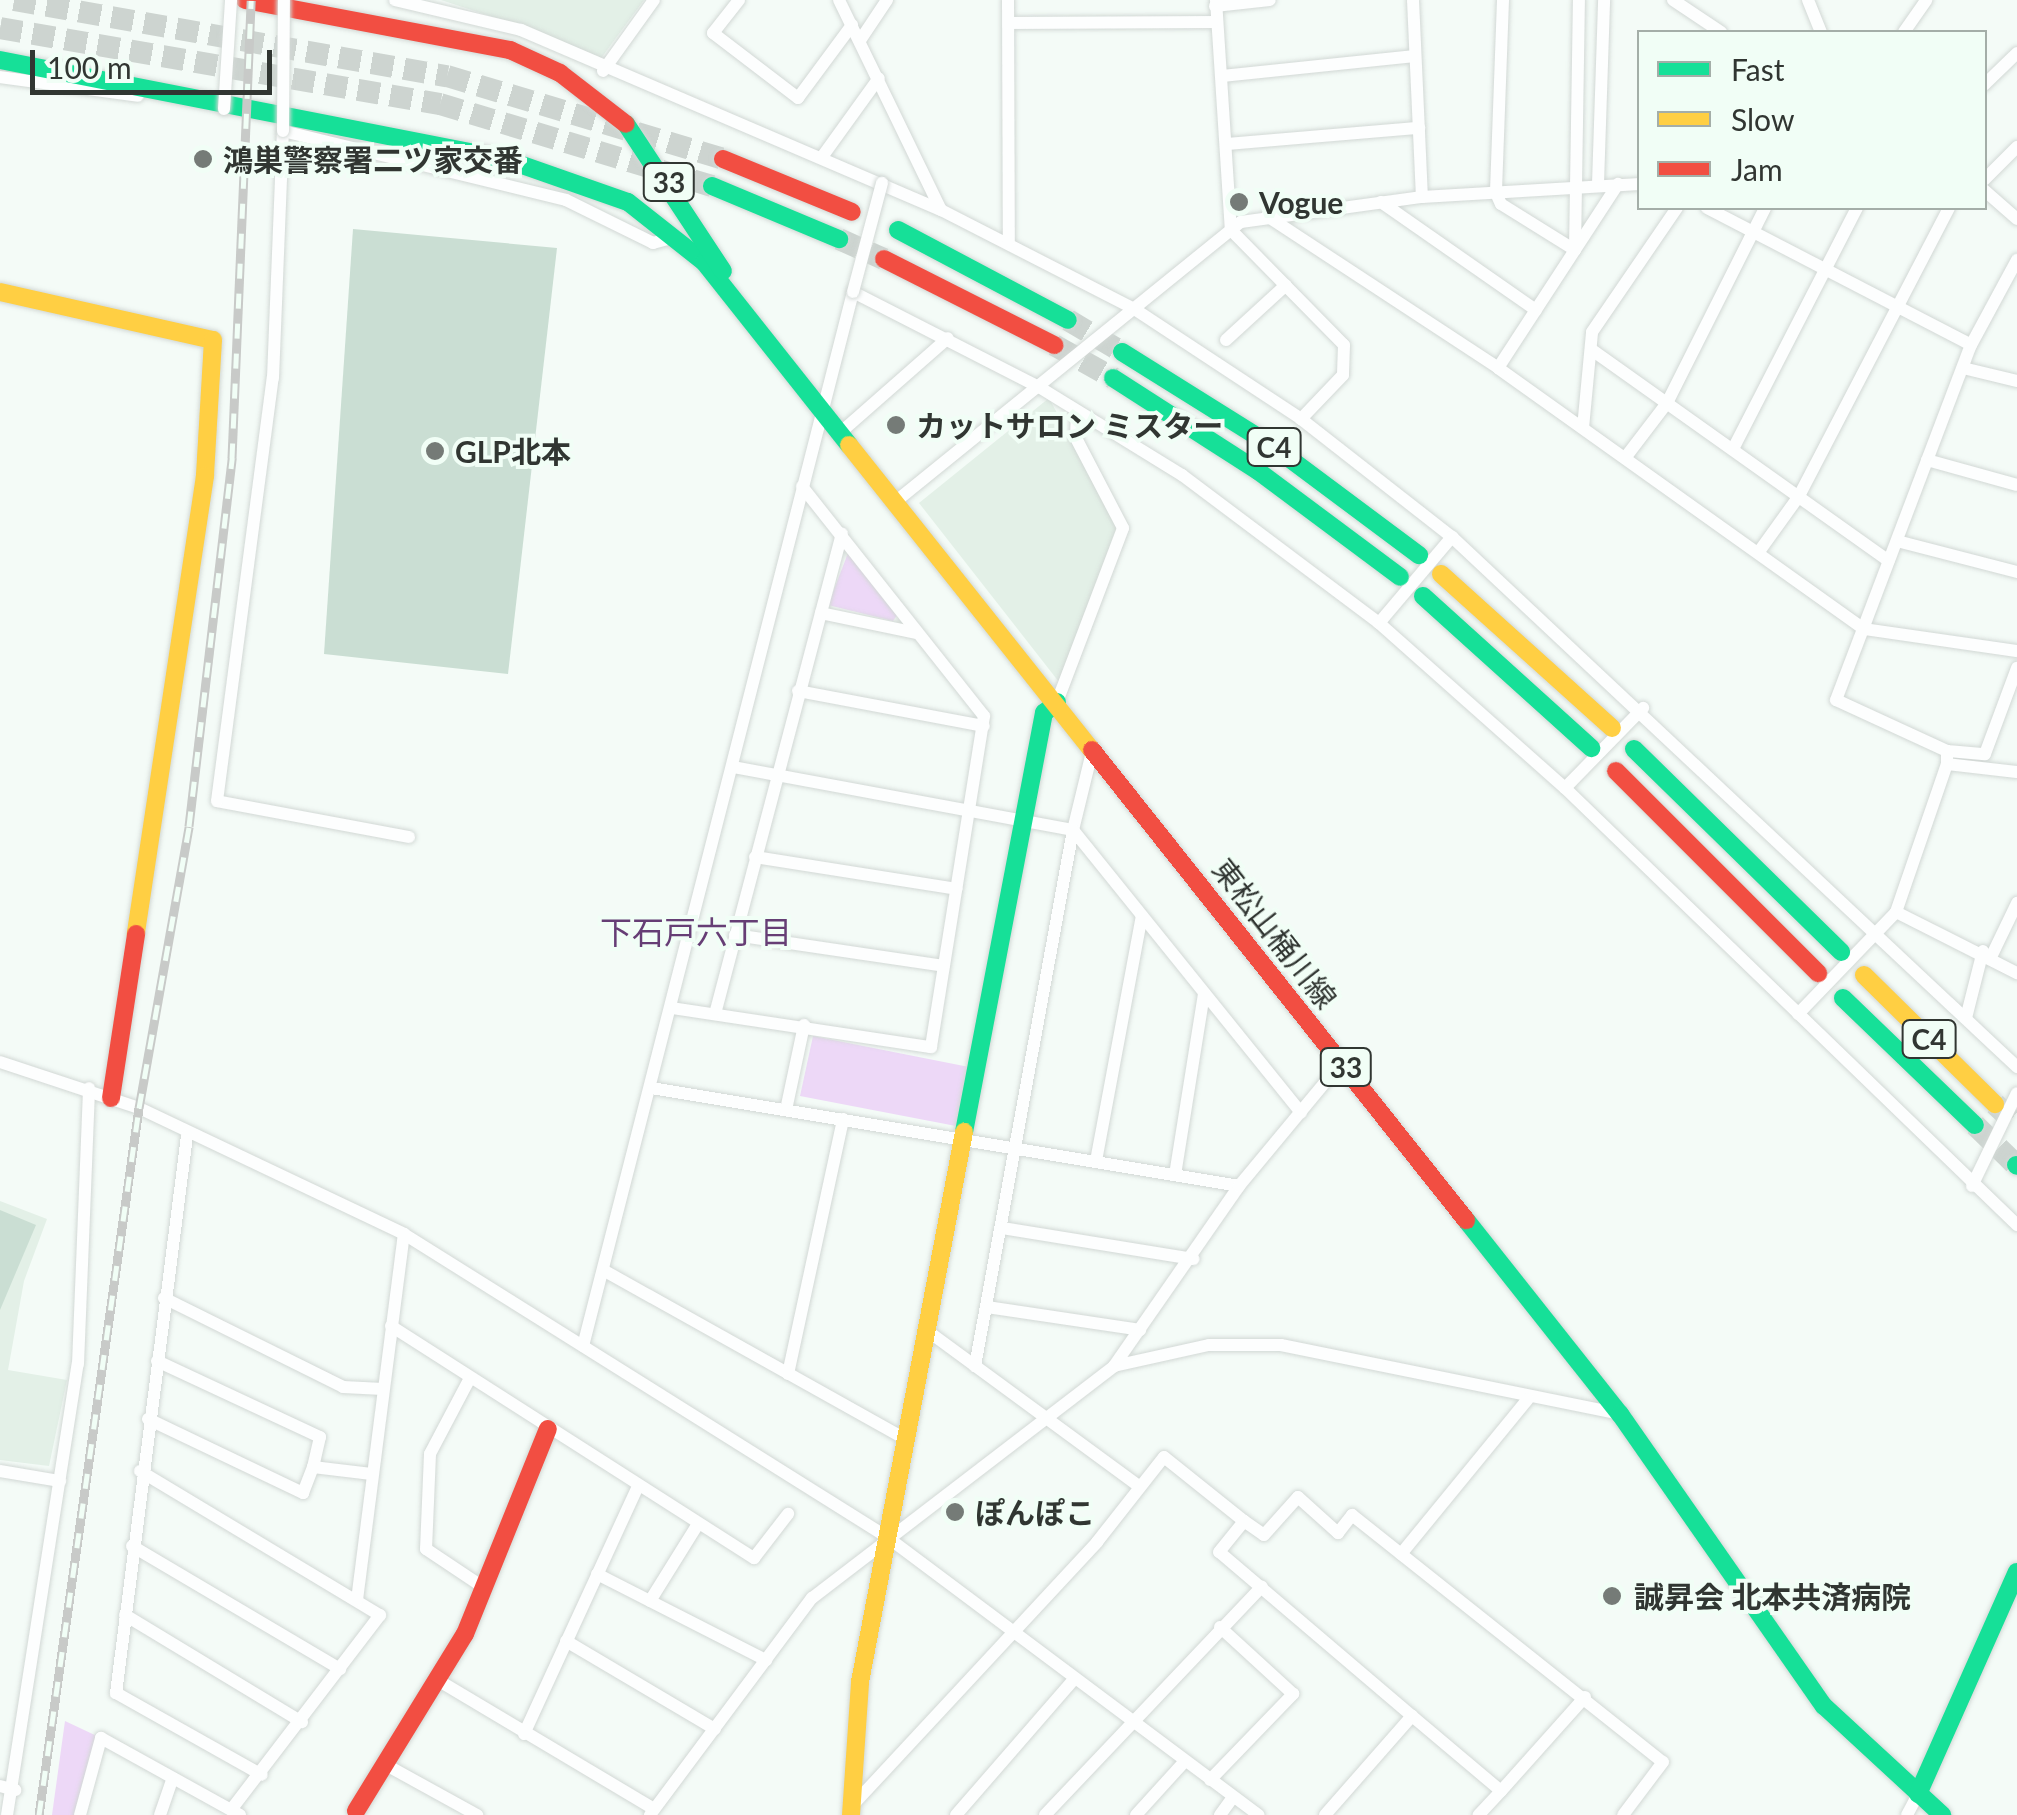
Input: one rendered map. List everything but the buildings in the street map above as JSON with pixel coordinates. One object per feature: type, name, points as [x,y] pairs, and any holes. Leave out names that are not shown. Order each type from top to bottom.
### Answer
[{"type":"main road","name":"東松山桶川線","points":[[245,0],[510,50],[560,73],[610,106],[648,148],[750,315],[1620,1414],[1824,1706],[1942,1815]]},
{"type":"main road","name":"東松山桶川線","points":[[0,60],[437,140],[578,180],[628,202],[676,238],[750,315]]},
{"type":"main road","points":[[723,160],[852,212]]},
{"type":"main road","points":[[712,186],[839,239]]},
{"type":"main road","points":[[898,230],[1068,320]]},
{"type":"main road","points":[[884,259],[1054,345]]},
{"type":"main road","points":[[0,292],[213,340],[205,476],[111,1098]]},
{"type":"main road","name":"C4","points":[[1122,352],[1274,447],[1419,555]]},
{"type":"main road","name":"C4","points":[[1112,378],[1258,471],[1400,578]]},
{"type":"main road","points":[[1441,574],[1612,728]]},
{"type":"main road","points":[[1423,596],[1591,748]]},
{"type":"main road","points":[[851,1811],[860,1682],[968,1139],[1044,713],[1057,702]]},
{"type":"main road","points":[[1634,749],[1841,952]]},
{"type":"main road","points":[[1616,771],[1818,973]]},
{"type":"main road","name":"C4","points":[[1864,975],[1995,1104]]},
{"type":"main road","name":"C4","points":[[1844,998],[1975,1125]]},
{"type":"main road","points":[[356,1811],[441,1682],[486,1588],[548,1429]]},
{"type":"main road","points":[[1918,1794],[2017,1572]]},
{"type":"street","points":[[0,78],[224,108],[230,0]]},
{"type":"street","points":[[284,0],[273,378],[217,801],[409,837]]},
{"type":"street","points":[[395,0],[522,30],[604,71],[882,183],[1009,241],[1136,310],[1301,418],[1452,538],[1643,708],[2017,1066]]},
{"type":"street","points":[[604,71],[654,0]]},
{"type":"street","points":[[739,0],[714,33],[798,98],[852,25]]},
{"type":"street","points":[[839,0],[941,210]]},
{"type":"street","points":[[861,39],[886,0]]},
{"type":"street","points":[[1008,0],[1009,241]]},
{"type":"street","points":[[1270,0],[1215,3],[1213,22],[1227,144],[1224,200],[1231,230],[1344,344],[1343,375],[1301,418]]},
{"type":"street","points":[[1413,0],[1422,197]]},
{"type":"street","points":[[1503,0],[1496,193],[1501,204],[1575,250]]},
{"type":"street","points":[[1575,250],[1572,187],[1579,0]]},
{"type":"street","points":[[1598,184],[1604,0]]},
{"type":"street","points":[[1673,0],[1718,30]]},
{"type":"street","points":[[1808,0],[1819,30]]},
{"type":"street","points":[[1905,30],[1926,0]]},
{"type":"street","points":[[1694,30],[1695,15]]},
{"type":"street","points":[[1009,24],[1213,22]]},
{"type":"street","points":[[1987,82],[2017,53]]},
{"type":"street","points":[[1222,76],[1415,56]]},
{"type":"street","points":[[822,158],[878,78]]},
{"type":"street","points":[[1227,144],[1418,128]]},
{"type":"street","name":"33","points":[[283,131],[396,152],[566,200],[654,243],[676,238]]},
{"type":"street","points":[[1987,177],[2017,147]]},
{"type":"street","points":[[582,1346],[672,1008],[820,406],[882,183]]},
{"type":"street","points":[[1498,368],[1618,184]]},
{"type":"street","points":[[895,502],[1231,230],[1267,216],[1422,197],[1637,184]]},
{"type":"street","points":[[1987,193],[2017,219]]},
{"type":"street","points":[[1381,202],[1536,310]]},
{"type":"street","points":[[1583,428],[1592,332],[1675,210]]},
{"type":"street","points":[[1711,210],[1971,345]]},
{"type":"street","points":[[1625,458],[1667,403],[1764,210]]},
{"type":"street","points":[[1732,449],[1856,210]]},
{"type":"street","points":[[1758,553],[1798,496],[1948,210]]},
{"type":"street","points":[[1267,216],[1498,368],[1864,629],[2017,651]]},
{"type":"street","points":[[2017,260],[1971,345],[1836,700],[1947,758],[2017,772]]},
{"type":"street","points":[[1226,340],[1286,285]]},
{"type":"street","points":[[853,292],[1039,387],[1182,475],[1379,622],[1566,788],[1972,1186],[2017,1225]]},
{"type":"street","points":[[842,432],[948,338]]},
{"type":"street","points":[[1592,350],[1889,561]]},
{"type":"street","points":[[1963,368],[2017,381]]},
{"type":"street","points":[[1057,702],[1123,528],[1076,438],[1078,412]]},
{"type":"street","points":[[1927,460],[2017,485]]},
{"type":"street","points":[[672,1008],[930,1047],[984,726],[842,533],[802,486]]},
{"type":"street","points":[[715,1014],[842,533]]},
{"type":"street","points":[[1379,622],[1452,538]]},
{"type":"street","points":[[1897,541],[2017,572]]},
{"type":"street","points":[[821,614],[916,633]]},
{"type":"street","points":[[1947,758],[1985,754],[2011,702],[2017,668]]},
{"type":"street","points":[[798,691],[984,726]]},
{"type":"street","points":[[1566,788],[1643,708]]},
{"type":"street","points":[[975,1366],[1018,1148],[1073,830],[1093,748]]},
{"type":"street","points":[[1798,1014],[1896,912],[1947,758]]},
{"type":"street","points":[[733,767],[1024,815],[1073,830],[1301,1113]]},
{"type":"street","points":[[755,857],[956,889]]},
{"type":"street","points":[[1966,1018],[1988,953],[2017,903]]},
{"type":"street","points":[[1896,912],[1988,953],[2017,973]]},
{"type":"street","points":[[1096,1161],[1142,916]]},
{"type":"street","points":[[736,935],[944,966]]},
{"type":"street","points":[[1175,1175],[1204,993]]},
{"type":"street","points":[[786,1110],[804,1025]]},
{"type":"street","points":[[0,1062],[88,1088],[404,1234],[887,1537],[1258,1815]]},
{"type":"street","points":[[441,1682],[652,1812],[812,1598],[1114,1366],[1194,1260],[1239,1186],[1342,1062]]},
{"type":"street","points":[[7,1815],[15,1790],[83,1298],[88,1088]]},
{"type":"street","points":[[651,1088],[1239,1186]]},
{"type":"street","points":[[1972,1186],[2017,1093]]},
{"type":"street","points":[[788,1374],[843,1119]]},
{"type":"street","points":[[187,1136],[140,1472],[116,1694],[262,1776]]},
{"type":"street","points":[[1002,1228],[1194,1260]]},
{"type":"street","points":[[357,1600],[404,1234]]},
{"type":"street","points":[[603,1270],[906,1440]]},
{"type":"street","points":[[164,1298],[344,1387],[383,1388]]},
{"type":"street","points":[[987,1308],[1140,1330]]},
{"type":"street","points":[[391,1326],[754,1558],[788,1514]]},
{"type":"street","points":[[929,1332],[1140,1486]]},
{"type":"street","points":[[1114,1366],[1209,1345],[1281,1345],[1620,1414]]},
{"type":"street","points":[[148,1419],[303,1494],[320,1437],[157,1361]]},
{"type":"street","points":[[470,1378],[430,1454],[426,1549],[486,1588]]},
{"type":"street","points":[[1401,1554],[1528,1398]]},
{"type":"street","points":[[851,1811],[1164,1457],[1264,1535],[1298,1497],[1338,1533],[1352,1515],[1663,1762],[1623,1815]]},
{"type":"street","points":[[313,1466],[372,1474]]},
{"type":"street","points":[[0,1471],[60,1481]]},
{"type":"street","points":[[80,1815],[101,1738],[235,1812],[380,1615],[140,1472]]},
{"type":"street","points":[[524,1734],[638,1486]]},
{"type":"street","points":[[1244,1521],[1219,1552],[1501,1790]]},
{"type":"street","points":[[650,1601],[698,1524]]},
{"type":"street","points":[[132,1546],[340,1670]]},
{"type":"street","points":[[597,1574],[766,1660]]},
{"type":"street","points":[[1045,1815],[1262,1586]]},
{"type":"street","points":[[125,1615],[302,1722]]},
{"type":"street","points":[[1210,1780],[1293,1694],[1220,1627]]},
{"type":"street","points":[[566,1640],[714,1729]]},
{"type":"street","points":[[956,1815],[1075,1678]]},
{"type":"street","points":[[1479,1815],[1585,1697]]},
{"type":"street","points":[[1325,1815],[1412,1716]]},
{"type":"street","points":[[1136,1815],[1184,1762]]},
{"type":"street","points":[[388,1766],[476,1815]]},
{"type":"street","points":[[160,1815],[174,1778]]},
{"type":"street","points":[[0,1786],[15,1790]]},
{"type":"street","points":[[1907,1815],[1918,1794]]},
{"type":"street","points":[[1220,1815],[1234,1797]]},
{"type":"shaded area","points":[[441,0],[644,0],[596,65],[542,33]]},
{"type":"shaded area","points":[[1049,398],[1117,526],[1059,682],[919,503]]},
{"type":"shaded area","points":[[848,553],[897,615],[893,621],[828,605]]},
{"type":"shaded area","points":[[813,1036],[974,1068],[961,1127],[800,1096]]},
{"type":"shaded area","points":[[0,1201],[47,1219],[24,1281],[8,1370],[67,1380],[49,1466],[0,1460]]},
{"type":"shaded area","points":[[65,1721],[99,1737],[79,1815],[52,1815]]},
{"type":"tunnel","points":[[14,0],[447,76],[723,159]]},
{"type":"tunnel","points":[[0,28],[440,104],[712,186]]},
{"type":"tunnel","points":[[839,239],[884,259]]},
{"type":"tunnel","points":[[1068,320],[1122,352]]},
{"type":"tunnel","points":[[1054,345],[1113,378]]},
{"type":"tunnel","points":[[1995,1104],[2017,1125]]},
{"type":"tunnel","points":[[1975,1125],[2016,1165]]},
{"type":"railway","points":[[39,1815],[139,1108],[189,826],[232,458],[251,0]]},
{"type":"traffic: fast","points":[[0,60],[505,159],[628,202],[704,262],[849,445]]},
{"type":"traffic: fast","points":[[626,124],[723,271]]},
{"type":"traffic: fast","points":[[712,186],[839,239]]},
{"type":"traffic: fast","points":[[898,230],[1068,320]]},
{"type":"traffic: fast","points":[[1122,352],[1274,447],[1419,555]]},
{"type":"traffic: fast","points":[[1113,378],[1258,471],[1400,577]]},
{"type":"traffic: fast","points":[[1423,596],[1591,748]]},
{"type":"traffic: fast","points":[[964,1132],[1044,713],[1057,702]]},
{"type":"traffic: fast","points":[[1634,749],[1841,952]]},
{"type":"traffic: fast","points":[[1843,998],[1975,1125]]},
{"type":"traffic: fast","points":[[1466,1220],[1620,1414],[1824,1706],[1942,1815]]},
{"type":"traffic: fast","points":[[1918,1794],[2017,1572]]},
{"type":"traffic: slow","points":[[0,292],[213,340],[205,476],[136,934]]},
{"type":"traffic: slow","points":[[849,445],[1092,750]]},
{"type":"traffic: slow","points":[[1441,574],[1612,728]]},
{"type":"traffic: slow","points":[[1864,975],[1995,1104]]},
{"type":"traffic: slow","points":[[851,1815],[860,1682],[964,1132]]},
{"type":"traffic: jam","points":[[245,0],[510,50],[560,73],[626,124]]},
{"type":"traffic: jam","points":[[723,159],[852,212]]},
{"type":"traffic: jam","points":[[884,259],[1054,345]]},
{"type":"traffic: jam","points":[[1092,750],[1466,1220]]},
{"type":"traffic: jam","points":[[1616,771],[1818,973]]},
{"type":"traffic: jam","points":[[111,1098],[136,934]]},
{"type":"traffic: jam","points":[[356,1811],[465,1634],[548,1429]]},
{"type":"place","name":"鴻巣警察署二ツ家交番","points":[[203,159]]},
{"type":"place","name":"Vogue","points":[[1239,202]]},
{"type":"place","name":"カットサロン ミスター","points":[[896,425]]},
{"type":"place","name":"GLP北本","points":[[435,451]]},
{"type":"place","name":"ぽんぽこ","points":[[955,1512]]},
{"type":"place","name":"誠昇会 北本共済病院","points":[[1612,1596]]},
{"type":"district","name":"下石戸六丁目","points":[[696,932]]}]
